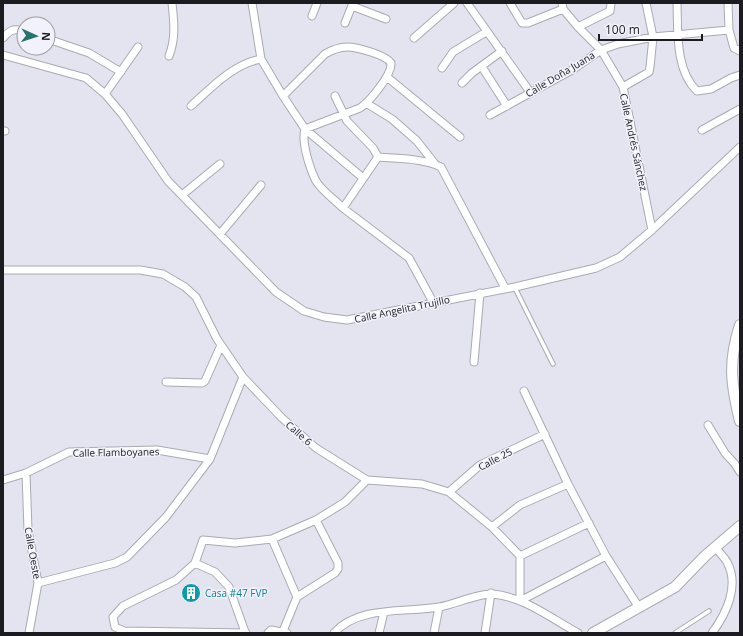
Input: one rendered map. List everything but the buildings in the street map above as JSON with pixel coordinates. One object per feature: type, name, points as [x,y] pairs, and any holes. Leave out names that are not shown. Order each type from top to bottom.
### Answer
[{"type":"main road","points":[[740,325],[731,368],[732,387],[740,421]]},
{"type":"main road","points":[[593,633],[638,606],[675,587],[715,547],[740,526]]},
{"type":"street","points":[[169,56],[174,44],[175,34],[172,3]]},
{"type":"street","points":[[252,3],[261,59],[283,96],[305,129],[363,178]]},
{"type":"street","points":[[312,16],[317,3]]},
{"type":"street","points":[[414,38],[454,3]]},
{"type":"street","points":[[467,3],[486,32],[502,51],[530,92]]},
{"type":"street","points":[[510,3],[522,23],[528,23],[562,6]]},
{"type":"street","points":[[578,27],[610,11],[611,3]]},
{"type":"street","points":[[623,87],[649,72],[654,37],[646,3]]},
{"type":"street","points":[[677,3],[678,34],[684,70],[692,86],[697,91],[705,91],[740,75]]},
{"type":"street","points":[[728,3],[729,30],[734,48],[740,51]]},
{"type":"street","points":[[345,23],[353,4],[386,18]]},
{"type":"street","name":"Calle Andrés Sánchez","points":[[562,6],[578,27],[601,50],[623,87],[652,230]]},
{"type":"street","points":[[3,38],[9,30],[16,30]]},
{"type":"street","name":"Calle Doña Juana","points":[[490,115],[572,70],[601,50],[618,44],[654,37],[729,30]]},
{"type":"street","points":[[442,68],[454,52],[486,32]]},
{"type":"street","points":[[56,42],[89,53],[121,72]]},
{"type":"street","points":[[105,94],[138,47]]},
{"type":"street","points":[[283,96],[326,54],[334,49],[348,47],[360,49],[390,60],[391,66],[386,77],[366,103],[344,116],[305,129]]},
{"type":"street","points":[[462,83],[472,73],[502,51]]},
{"type":"street","name":"Calle Angelita Trujillo","points":[[3,55],[86,78],[105,94],[122,114],[168,181],[276,292],[304,311],[324,317],[347,320],[515,287],[596,268],[620,257],[652,230],[740,146]]},
{"type":"street","points":[[191,106],[225,76],[247,63],[261,59]]},
{"type":"street","points":[[482,67],[507,106]]},
{"type":"street","points":[[386,77],[460,138]]},
{"type":"street","points":[[335,96],[347,121],[373,148],[378,158]]},
{"type":"street","points":[[366,103],[392,119],[418,141],[435,164]]},
{"type":"street","points":[[702,130],[740,109]]},
{"type":"street","points":[[305,129],[303,135],[304,146],[317,182],[344,208],[412,262],[420,281],[433,302]]},
{"type":"street","points":[[344,208],[378,158]]},
{"type":"street","points":[[378,158],[404,159],[435,164],[441,167],[505,288]]},
{"type":"street","points":[[182,195],[220,164]]},
{"type":"street","points":[[220,234],[261,185]]},
{"type":"street","name":"Calle 6","points":[[3,270],[140,270],[163,274],[185,286],[196,297],[221,345],[242,376],[282,418],[316,448],[367,480],[422,484],[449,492],[492,527],[520,556]]},
{"type":"street","points":[[474,362],[480,293]]},
{"type":"street","points":[[166,382],[198,383],[205,381],[221,345]]},
{"type":"street","points":[[38,583],[115,563],[127,557],[166,517],[210,459],[242,376]]},
{"type":"street","points":[[524,391],[568,484],[606,556],[638,606]]},
{"type":"street","points":[[708,425],[725,453],[740,472]]},
{"type":"street","name":"Calle 25","points":[[449,492],[480,465],[545,434]]},
{"type":"street","name":"Calle Flamboyanes","points":[[3,480],[26,473],[68,452],[157,450],[210,459]]},
{"type":"street","name":"Calle Oeste","points":[[26,473],[28,530],[38,583],[29,633]]},
{"type":"street","points":[[196,563],[215,572],[228,587],[246,633],[124,631],[115,627],[113,617],[124,606],[176,580],[196,563],[203,540],[235,543],[272,539],[316,520],[344,502],[367,480]]},
{"type":"street","points":[[492,527],[520,505],[568,484]]},
{"type":"street","points":[[268,633],[271,630],[285,632],[297,597],[335,573],[338,569],[338,563],[316,520]]},
{"type":"street","points":[[520,601],[520,556],[589,523]]},
{"type":"street","points":[[272,539],[297,597]]},
{"type":"street","points":[[712,633],[727,608],[732,589],[731,573],[727,562],[715,547]]},
{"type":"street","points":[[520,601],[606,556]]},
{"type":"street","points":[[485,633],[491,593]]},
{"type":"street","points":[[334,633],[342,626],[359,617],[384,612],[439,607],[491,593],[520,601],[578,633]]},
{"type":"street","points":[[434,633],[439,607]]},
{"type":"street","points":[[379,633],[384,612]]},
{"type":"lane","points":[[515,287],[552,364]]},
{"type":"lane","points":[[675,633],[682,631],[709,612]]},
{"type":"place","name":"Casa #47 FVP","points":[[191,593]]}]
